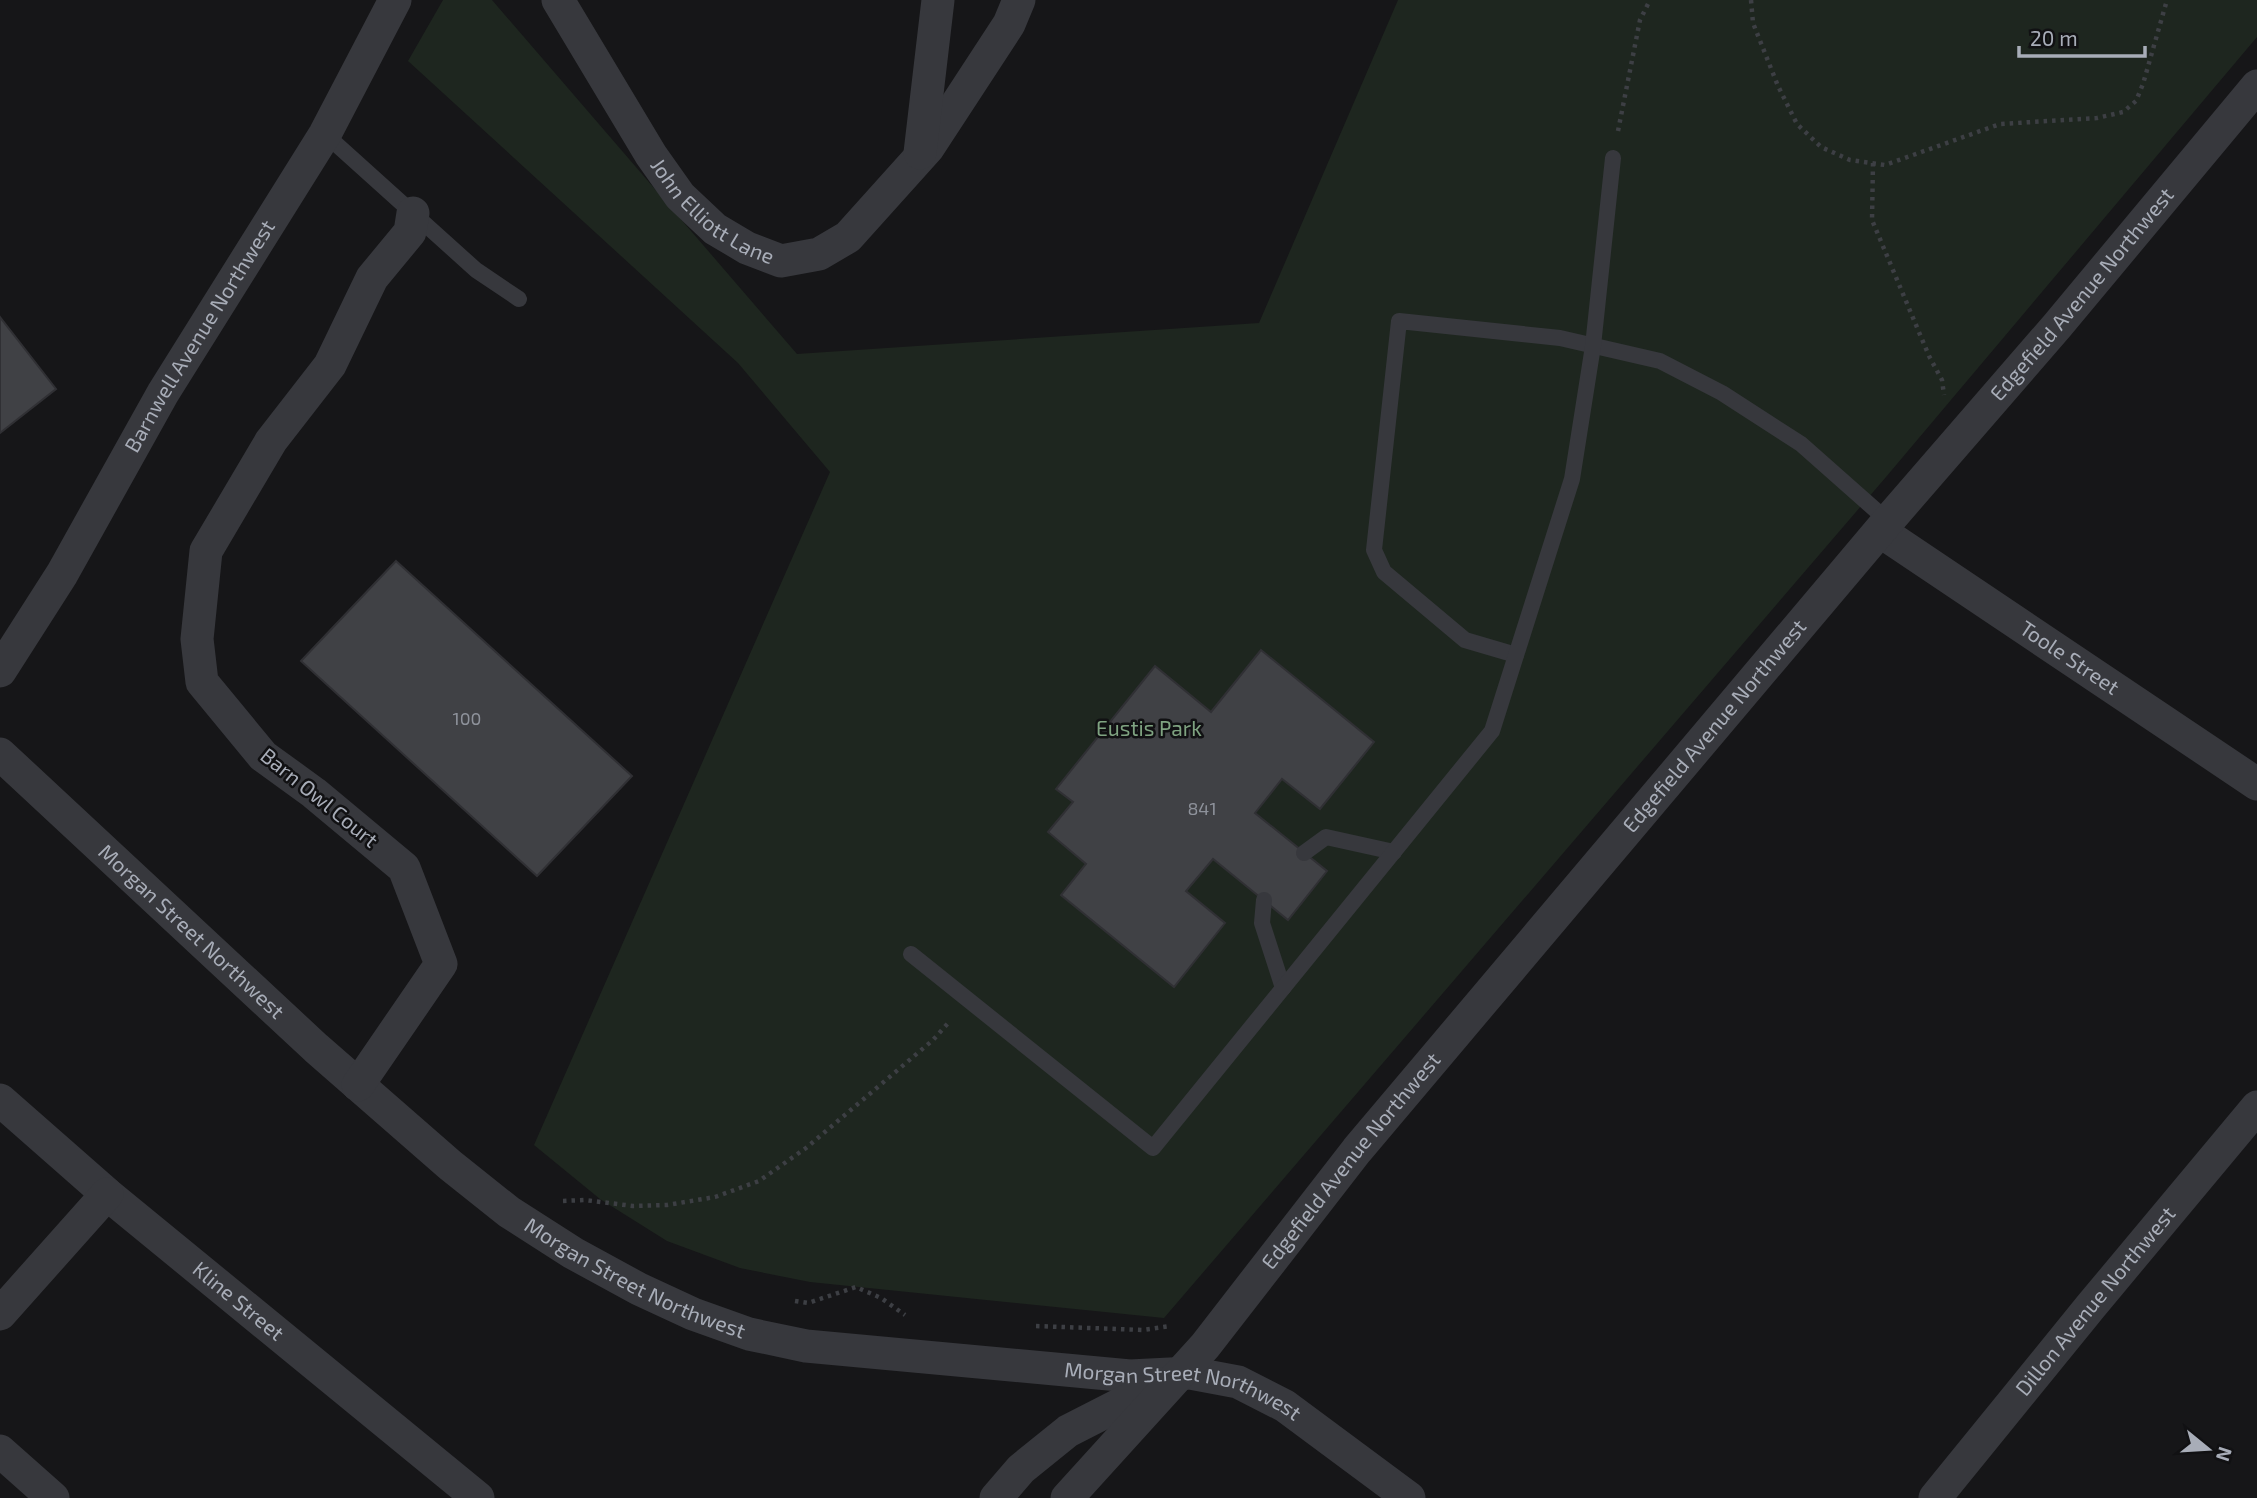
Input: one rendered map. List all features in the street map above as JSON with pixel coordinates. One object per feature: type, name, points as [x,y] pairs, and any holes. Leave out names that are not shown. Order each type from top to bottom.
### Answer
[{"type":"street","name":"Barnwell Avenue Northwest","points":[[0,671],[62,574],[163,393],[325,134],[395,0]]},
{"type":"street","name":"John Elliott Lane","points":[[558,0],[651,155],[680,196],[715,229],[747,248],[781,261],[819,254],[848,237],[928,148],[1009,24],[1020,0]]},
{"type":"street","points":[[919,159],[939,0]]},
{"type":"street","name":"Edgefield Avenue Northwest","points":[[1067,1498],[1205,1346],[1357,1150],[1884,526],[2057,326],[2257,86]]},
{"type":"street","name":"Barn Owl Court","points":[[358,1085],[441,964],[404,868],[314,793],[263,756],[202,682],[197,639],[206,551],[271,441],[330,365],[372,278],[410,232],[412,213]]},
{"type":"street","name":"Toole Street","points":[[1884,526],[2257,784]]},
{"type":"street","name":"Morgan Street Northwest","points":[[0,754],[161,906],[358,1085],[450,1164],[509,1212],[573,1253],[639,1289],[694,1314],[749,1334],[806,1346],[1130,1376],[1190,1373],[1238,1382],[1285,1406],[1409,1498]]},
{"type":"street","name":"Kline Street","points":[[0,1100],[107,1194],[478,1498]]},
{"type":"street","name":"Dillon Avenue Northwest","points":[[1936,1498],[2257,1107]]},
{"type":"street","points":[[0,1314],[107,1194]]},
{"type":"street","name":"Edgefield Avenue Northwest","points":[[996,1498],[1021,1469],[1068,1430],[1180,1373]]},
{"type":"street","points":[[0,1451],[53,1498]]},
{"type":"lane","points":[[325,134],[476,270],[519,299]]},
{"type":"lane","points":[[911,954],[1153,1148],[1492,732],[1572,479],[1593,346],[1613,158]]},
{"type":"lane","points":[[1516,655],[1465,640],[1384,572],[1374,550],[1399,321],[1560,338],[1660,361],[1722,393],[1801,444],[1884,526]]},
{"type":"lane","points":[[1304,853],[1326,837],[1394,852]]},
{"type":"lane","points":[[1264,900],[1262,923],[1283,988]]},
{"type":"path","points":[[1613,158],[1640,20],[1650,0]]},
{"type":"path","points":[[1751,0],[1753,23],[1778,86],[1797,124],[1821,147],[1850,160],[1885,165],[2000,124],[2096,118],[2123,112],[2136,101],[2143,84],[2167,0]]},
{"type":"path","points":[[1874,163],[1872,220],[1929,356],[1942,380],[1945,393],[1940,402]]},
{"type":"path","points":[[567,1209],[555,1202],[585,1200],[633,1206],[667,1205],[716,1197],[759,1181],[806,1148],[933,1040],[968,1000]]},
{"type":"path","points":[[783,1301],[808,1303],[856,1287],[881,1298],[908,1317]]},
{"type":"path","points":[[1022,1325],[1143,1330],[1177,1325]]},
{"type":"green space","name":"Eustis Park","points":[[443,0],[492,0],[797,354],[1259,323],[1398,0],[2257,0],[2257,37],[1886,477],[1164,1318],[810,1282],[740,1268],[667,1241],[600,1199],[534,1145],[830,472],[738,363],[408,61]]},
{"type":"building","points":[[0,317],[56,389],[0,433]]},
{"type":"building","points":[[396,561],[632,776],[537,876],[301,661]]},
{"type":"building","points":[[1261,650],[1374,742],[1320,809],[1282,779],[1255,813],[1327,871],[1288,920],[1213,859],[1186,891],[1225,923],[1174,987],[1061,895],[1086,864],[1048,832],[1073,802],[1056,789],[1155,666],[1211,712]]}]
